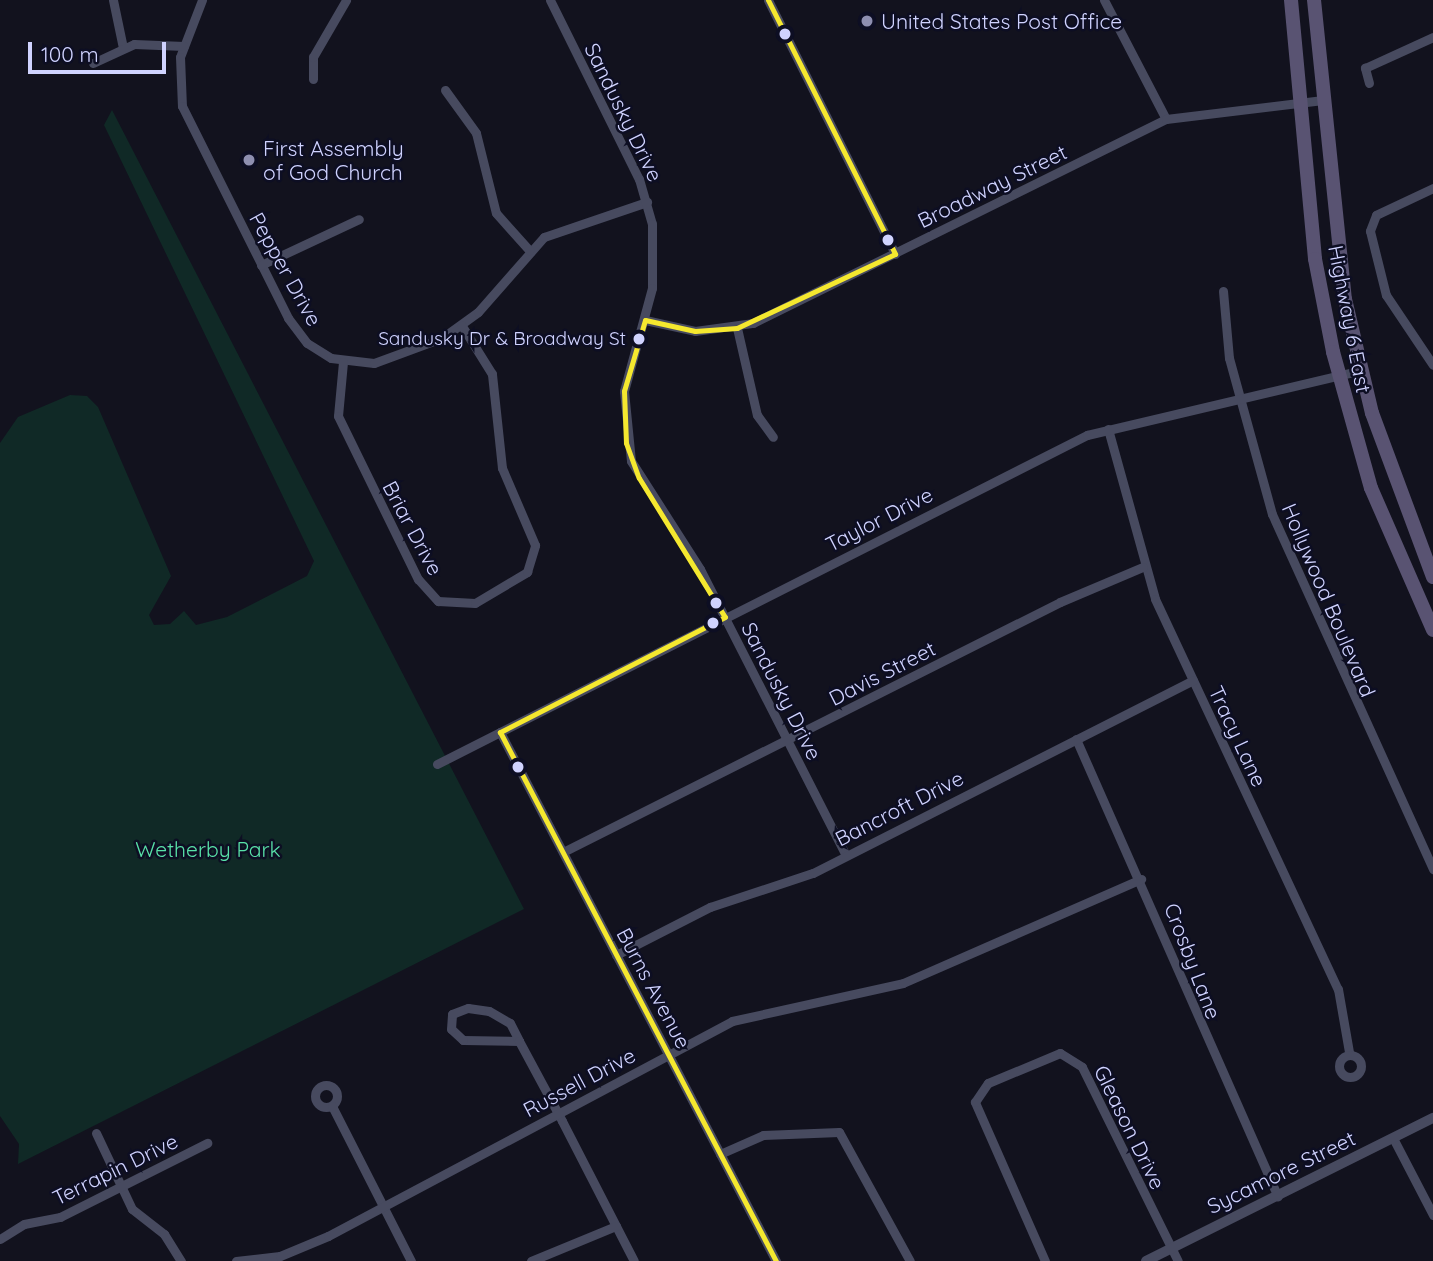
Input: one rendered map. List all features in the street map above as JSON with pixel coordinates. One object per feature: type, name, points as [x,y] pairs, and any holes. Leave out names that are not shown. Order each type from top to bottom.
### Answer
[{"type":"main road","name":"Highway 6 East","points":[[1291,0],[1315,259],[1339,375],[1371,488],[1433,630]]},
{"type":"main road","name":"Highway 6 East","points":[[1314,0],[1335,238],[1361,370],[1393,478],[1433,577]]},
{"type":"street","points":[[113,0],[123,48]]},
{"type":"street","name":"Pepper Drive","points":[[202,0],[177,71],[182,106],[297,332],[342,362]]},
{"type":"street","points":[[313,79],[313,57],[346,0]]},
{"type":"street","name":"Sandusky Drive","points":[[550,0],[647,202],[654,268],[645,320],[624,391],[626,443],[639,478],[687,547],[725,617],[846,855]]},
{"type":"street","points":[[768,0],[895,254]]},
{"type":"street","points":[[1104,0],[1166,119]]},
{"type":"street","points":[[1369,83],[1365,68],[1433,37]]},
{"type":"street","points":[[93,63],[123,48],[147,42],[184,46]]},
{"type":"street","points":[[445,90],[476,133],[496,214],[529,250]]},
{"type":"street","name":"Broadway Street","points":[[645,320],[695,331],[737,328],[895,254],[1166,119],[1323,100]]},
{"type":"street","points":[[1433,188],[1372,219],[1383,288],[1433,365]]},
{"type":"street","points":[[342,362],[396,356],[462,326],[529,250],[581,219],[647,202]]},
{"type":"street","points":[[261,265],[359,219]]},
{"type":"street","name":"Hollywood Boulevard","points":[[1223,291],[1239,397],[1288,556],[1433,869]]},
{"type":"street","name":"Briar Drive","points":[[342,362],[335,403],[343,429],[426,590],[438,601],[462,607],[517,581],[532,563],[535,545],[502,468],[492,373],[462,326]]},
{"type":"street","points":[[737,328],[757,415],[773,437]]},
{"type":"street","name":"Taylor Drive","points":[[437,764],[725,617],[1108,429],[1361,370]]},
{"type":"street","name":"Tracy Lane","points":[[1108,429],[1143,567],[1338,989],[1349,1052]]},
{"type":"street","name":"Davis Street","points":[[563,852],[1102,582],[1143,567]]},
{"type":"street","name":"Bancroft Drive","points":[[617,955],[695,913],[846,855],[1193,680]]},
{"type":"street","name":"Burns Avenue","points":[[500,732],[776,1261]]},
{"type":"street","name":"Crosby Lane","points":[[1076,739],[1141,878],[1205,1039],[1278,1196]]},
{"type":"street","name":"Russell Drive","points":[[236,1261],[266,1259],[298,1250],[384,1207],[668,1054],[758,1011],[850,1000],[903,983],[1141,878]]},
{"type":"street","points":[[519,1041],[463,1040],[451,1029],[452,1014],[468,1007],[499,1013],[519,1041],[634,1261]]},
{"type":"street","name":"Gleason Drive","points":[[1045,1261],[975,1110],[988,1083],[1050,1054],[1068,1055],[1082,1067],[1170,1249]]},
{"type":"street","points":[[332,1106],[411,1261]]},
{"type":"street","name":"Sycamore Street","points":[[1146,1261],[1433,1118]]},
{"type":"street","points":[[720,1154],[763,1135],[839,1132],[910,1261]]},
{"type":"street","points":[[96,1133],[120,1187],[181,1261]]},
{"type":"street","points":[[1393,1138],[1433,1215]]},
{"type":"street","name":"Terrapin Drive","points":[[0,1239],[120,1187],[207,1143]]},
{"type":"street","points":[[531,1261],[616,1226]]},
{"type":"street","points":[[1170,1249],[1178,1261]]},
{"type":"green space","name":"Wetherby Park","points":[[112,110],[524,909],[18,1164],[19,1144],[0,1116],[0,443],[18,417],[70,395],[87,396],[98,407],[171,576],[149,615],[154,625],[170,624],[184,611],[196,625],[227,617],[307,576],[314,561],[104,125]]},
{"type":"transit line","points":[[768,0],[895,254],[737,328],[695,331],[645,320],[624,391],[626,443],[639,478],[725,617],[500,732],[776,1261]]},
{"type":"place","name":"United States Post Office","points":[[867,21]]},
{"type":"place","name":"First Assembly of God Church","points":[[249,160]]},
{"type":"place","name":"Sandusky Dr & Broadway St","points":[[639,339]]}]
